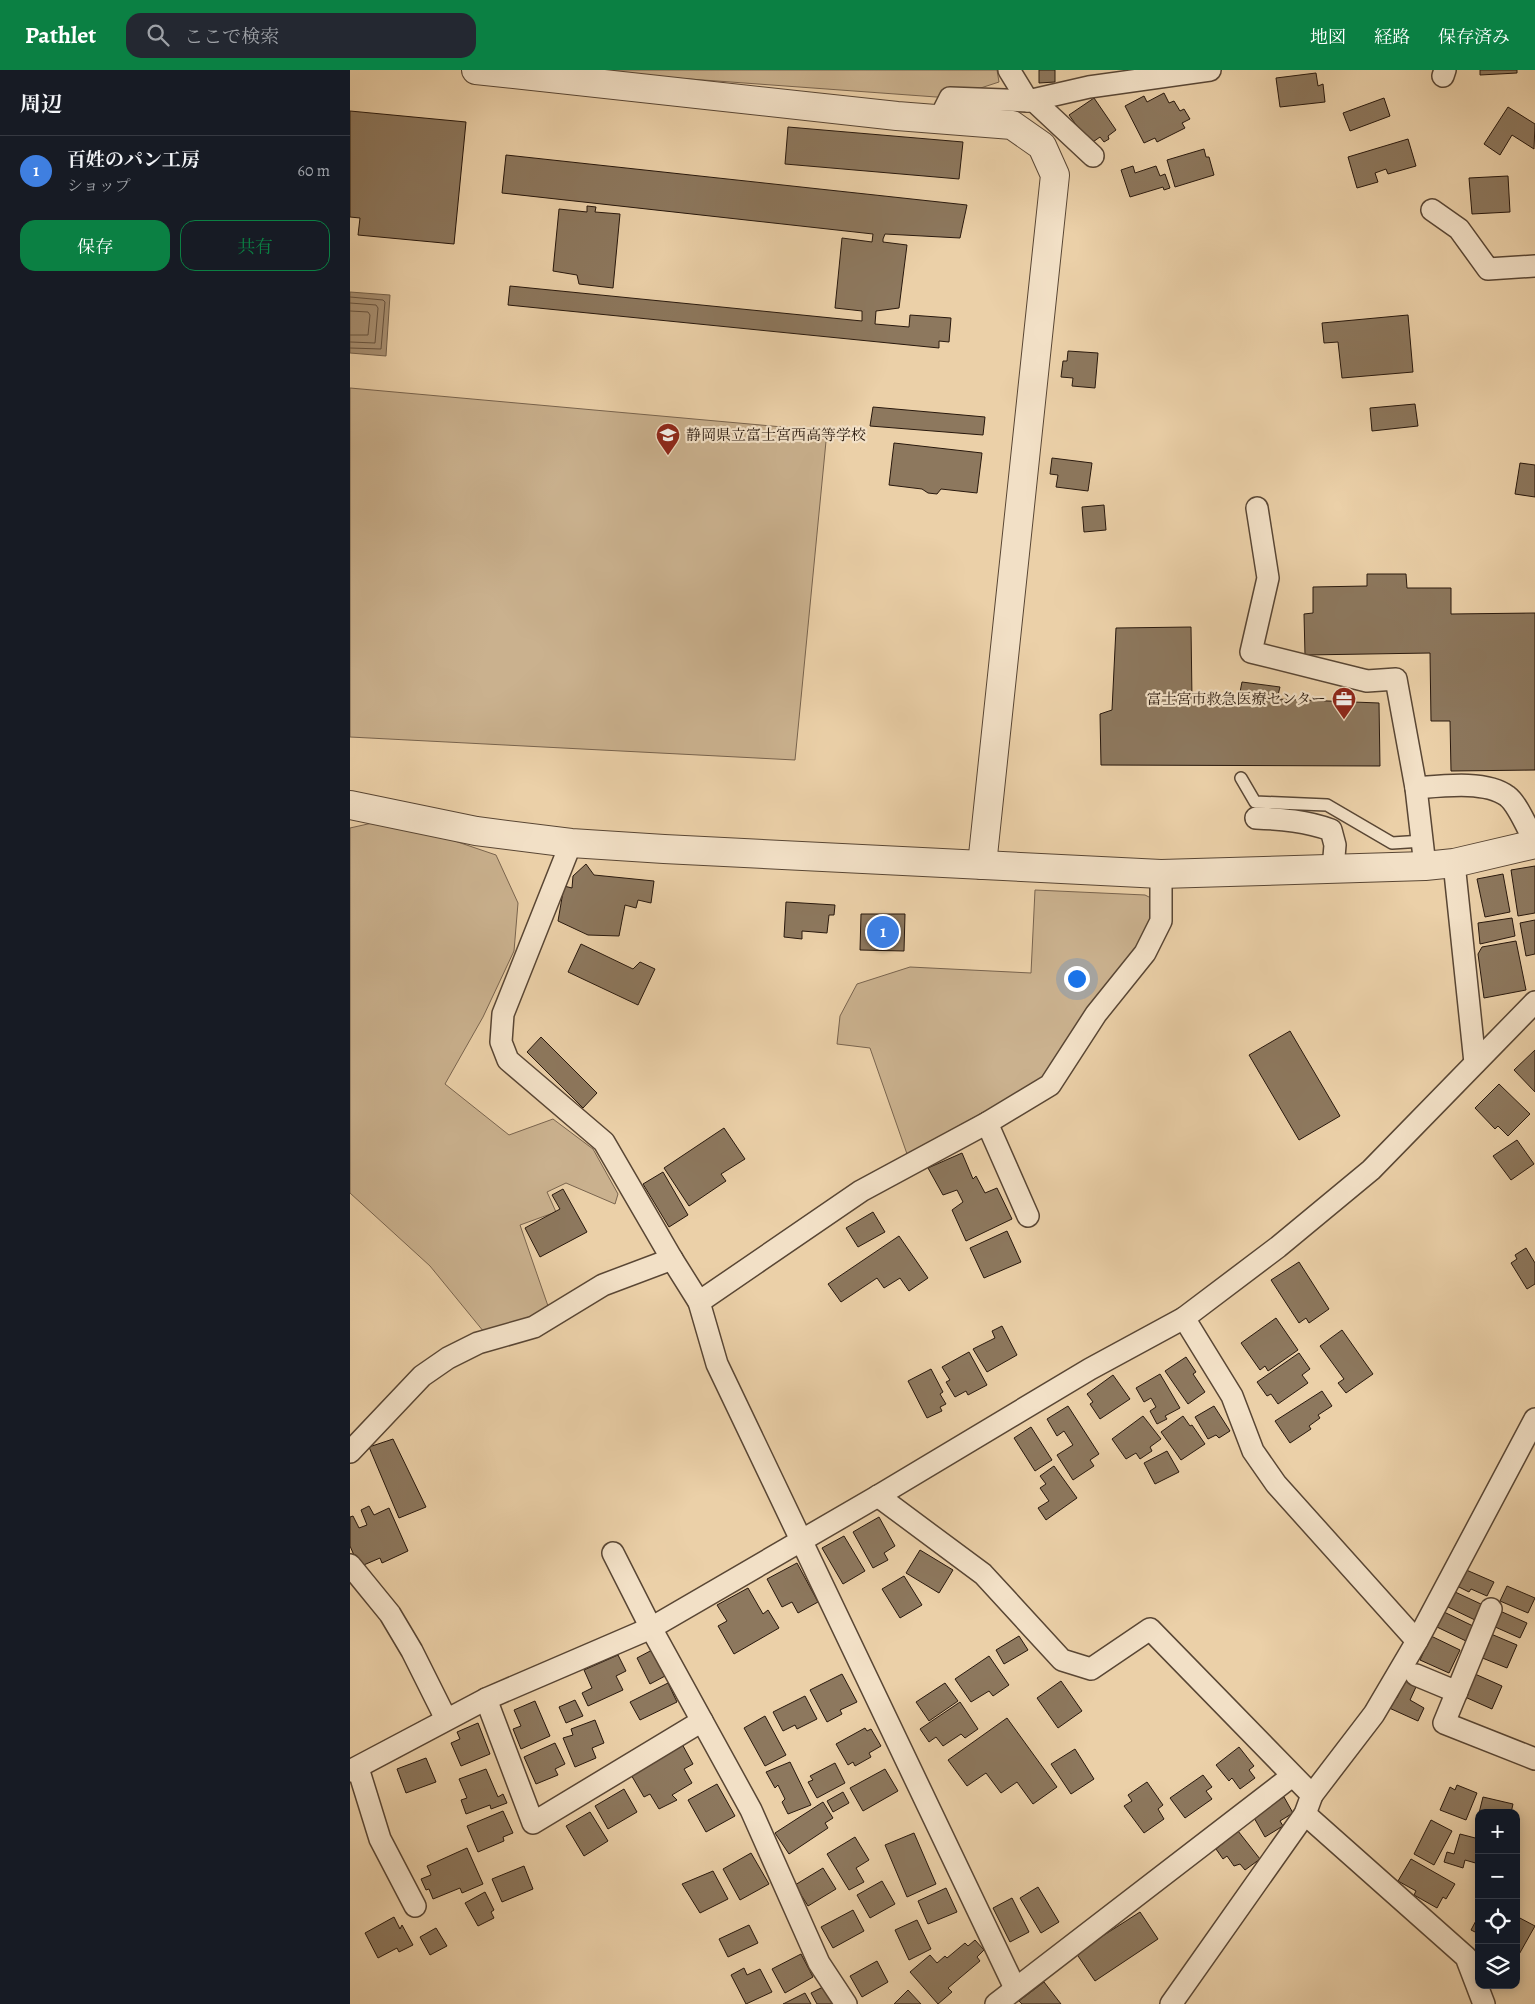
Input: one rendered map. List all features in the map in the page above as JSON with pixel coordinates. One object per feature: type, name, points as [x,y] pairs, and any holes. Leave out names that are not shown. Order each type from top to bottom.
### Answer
[{"type":"street","points":[[476,70],[939,120],[1012,125],[1042,146],[1054,175],[982,865]]},
{"type":"street","points":[[1009,70],[1031,101],[1093,156]]},
{"type":"street","points":[[939,120],[950,98],[1031,101],[1089,87],[1210,70]]},
{"type":"street","points":[[1432,210],[1459,229],[1488,269],[1535,266]]},
{"type":"street","points":[[1257,508],[1268,578],[1251,652],[1367,681],[1396,679],[1416,788],[1424,854]]},
{"type":"street","points":[[350,805],[476,831],[571,843],[1161,874],[1333,869],[1424,854],[1454,863],[1535,843],[1508,796],[1494,790],[1467,785],[1416,788]]},
{"type":"street","points":[[1256,818],[1292,819],[1331,830],[1335,845],[1333,869]]},
{"type":"street","points":[[571,843],[503,1014],[501,1042],[508,1060],[604,1142],[699,1302],[717,1364],[802,1539],[1004,1999],[1292,1776]]},
{"type":"street","points":[[1454,863],[1475,1063]]},
{"type":"street","points":[[699,1302],[861,1191],[986,1123],[1050,1085],[1096,1014],[1145,953],[1161,922],[1161,874]]},
{"type":"street","points":[[415,1906],[380,1839],[354,1770],[486,1699],[651,1628],[878,1496],[1090,1369],[1184,1318],[1278,1247],[1371,1170],[1535,1002]]},
{"type":"street","points":[[986,1123],[1028,1216]]},
{"type":"street","points":[[350,1452],[422,1376],[448,1358],[478,1343],[534,1327],[603,1286],[672,1259]]},
{"type":"street","points":[[1184,1318],[1232,1396],[1253,1451],[1276,1484],[1417,1641]]},
{"type":"street","points":[[1171,2004],[1309,1804],[1374,1714],[1417,1641],[1535,1418]]},
{"type":"street","points":[[878,1496],[983,1574],[1062,1660],[1091,1669],[1150,1629],[1292,1776],[1309,1804],[1466,1956],[1484,2004]]},
{"type":"street","points":[[613,1554],[651,1628],[751,1810],[819,1962],[846,2004]]},
{"type":"street","points":[[350,1565],[390,1614],[412,1651],[446,1719]]},
{"type":"street","points":[[1492,1609],[1444,1723],[1535,1759]]},
{"type":"street","points":[[1416,1675],[1457,1692]]},
{"type":"street","points":[[486,1699],[533,1822],[702,1721]]},
{"type":"lane","points":[[1242,778],[1255,802],[1327,806],[1392,843],[1424,854]]},
{"type":"shaded area","points":[[566,70],[997,70],[999,82],[950,98]]},
{"type":"shaded area","points":[[350,388],[827,431],[795,760],[350,737]]},
{"type":"shaded area","points":[[390,819],[496,855],[518,903],[514,951],[483,1017],[445,1084],[509,1135],[553,1119],[593,1149],[618,1194],[615,1204],[566,1183],[547,1192],[556,1212],[520,1225],[548,1306],[512,1327],[484,1332],[430,1266],[350,1193],[350,828]]},
{"type":"shaded area","points":[[1035,890],[1145,895],[1153,899],[1154,920],[1127,965],[1046,1078],[907,1154],[870,1048],[837,1044],[840,1016],[857,984],[910,967],[1031,973]]},
{"type":"water","points":[[350,292],[390,295],[386,356],[350,353]]},
{"type":"building","points":[[1039,70],[1055,70],[1055,82],[1039,83]]},
{"type":"building","points":[[1480,70],[1517,70],[1517,73],[1480,75]]},
{"type":"building","points":[[1316,73],[1318,86],[1323,84],[1325,102],[1280,107],[1276,78]]},
{"type":"building","points":[[1164,93],[1169,103],[1174,101],[1180,111],[1184,109],[1190,119],[1182,123],[1185,128],[1157,142],[1155,138],[1144,143],[1125,106],[1144,96],[1147,102]]},
{"type":"building","points":[[1094,98],[1116,130],[1104,142],[1100,137],[1090,144],[1069,115]]},
{"type":"building","points":[[1384,98],[1390,116],[1350,131],[1343,113]]},
{"type":"building","points":[[1508,107],[1535,124],[1534,149],[1512,135],[1500,155],[1484,144]]},
{"type":"building","points":[[350,111],[466,122],[454,244],[358,235],[360,218],[350,217]]},
{"type":"building","points":[[788,127],[963,142],[959,179],[785,164]]},
{"type":"building","points":[[1408,139],[1416,166],[1388,174],[1386,169],[1375,173],[1378,182],[1357,188],[1348,157]]},
{"type":"building","points":[[1204,149],[1206,157],[1209,157],[1214,175],[1175,187],[1167,160]]},
{"type":"building","points":[[506,155],[967,205],[960,238],[885,234],[883,239],[883,242],[907,245],[899,308],[876,311],[875,324],[909,327],[910,315],[951,318],[949,342],[939,341],[939,348],[508,305],[510,286],[862,321],[862,311],[835,308],[842,238],[872,242],[873,234],[502,193]]},
{"type":"building","points":[[1133,166],[1135,173],[1156,166],[1160,176],[1165,174],[1170,188],[1164,190],[1163,187],[1130,197],[1121,170]]},
{"type":"building","points":[[1508,176],[1510,212],[1472,214],[1469,178]]},
{"type":"building","points":[[587,206],[596,207],[595,212],[620,214],[613,288],[579,284],[577,275],[553,271],[559,209],[587,212]]},
{"type":"building","points":[[1408,315],[1413,372],[1342,378],[1338,342],[1324,343],[1322,323]]},
{"type":"building","points":[[1068,351],[1098,353],[1095,388],[1072,386],[1073,378],[1061,377],[1063,361],[1067,361]]},
{"type":"building","points":[[1415,404],[1418,426],[1372,431],[1370,408]]},
{"type":"building","points":[[873,407],[985,417],[983,435],[870,426]]},
{"type":"building","points":[[894,443],[982,453],[977,493],[941,489],[937,494],[928,493],[922,489],[889,485]]},
{"type":"building","points":[[1052,458],[1092,463],[1088,491],[1056,487],[1058,475],[1050,474]]},
{"type":"building","points":[[1520,463],[1535,465],[1535,497],[1515,494]]},
{"type":"building","points":[[1104,505],[1106,530],[1084,532],[1082,507]]},
{"type":"building","points":[[1367,574],[1406,574],[1407,588],[1451,588],[1451,614],[1535,613],[1535,770],[1451,771],[1450,721],[1431,721],[1430,653],[1305,655],[1304,614],[1313,613],[1313,587],[1367,586]]},
{"type":"building","points":[[1191,627],[1192,699],[1238,702],[1242,682],[1280,687],[1277,699],[1379,703],[1380,766],[1101,765],[1100,714],[1112,710],[1116,628]]},
{"type":"building","points":[[586,864],[594,875],[654,881],[651,903],[638,900],[636,908],[625,905],[619,936],[588,935],[558,921],[564,886],[572,888],[573,876]]},
{"type":"building","points":[[1535,866],[1535,913],[1518,916],[1511,870]]},
{"type":"building","points":[[1503,874],[1510,912],[1485,917],[1477,879]]},
{"type":"building","points":[[786,902],[835,905],[834,915],[829,915],[827,933],[802,931],[802,939],[784,937]]},
{"type":"building","points":[[861,914],[905,914],[904,951],[860,950]]},
{"type":"building","points":[[1512,918],[1515,936],[1480,944],[1478,923]]},
{"type":"building","points":[[1535,920],[1535,954],[1526,956],[1520,923]]},
{"type":"building","points":[[1516,941],[1526,990],[1484,998],[1478,954],[1482,947]]},
{"type":"building","points":[[581,944],[633,969],[640,962],[655,969],[638,1005],[568,972]]},
{"type":"building","points":[[1290,1031],[1340,1116],[1299,1140],[1249,1055]]},
{"type":"building","points":[[541,1037],[597,1093],[583,1108],[527,1052]]},
{"type":"building","points":[[1535,1050],[1535,1092],[1514,1070]]},
{"type":"building","points":[[1499,1084],[1530,1114],[1508,1136],[1498,1126],[1495,1129],[1475,1108]]},
{"type":"building","points":[[724,1128],[745,1159],[721,1174],[726,1181],[689,1206],[664,1168]]},
{"type":"building","points":[[1517,1140],[1534,1164],[1511,1180],[1493,1156]]},
{"type":"building","points":[[962,1153],[973,1179],[976,1176],[985,1193],[997,1188],[1012,1219],[966,1241],[952,1210],[963,1202],[957,1190],[943,1195],[928,1168]]},
{"type":"building","points":[[663,1172],[688,1215],[669,1227],[643,1184]]},
{"type":"building","points":[[563,1189],[587,1232],[540,1257],[525,1228],[560,1209],[552,1195]]},
{"type":"building","points":[[873,1212],[885,1232],[858,1247],[846,1228]]},
{"type":"building","points":[[1007,1231],[1021,1262],[984,1278],[970,1248]]},
{"type":"building","points":[[899,1236],[928,1278],[909,1291],[900,1278],[884,1288],[877,1278],[841,1302],[828,1284]]},
{"type":"building","points":[[1526,1248],[1535,1263],[1535,1284],[1527,1289],[1511,1263],[1517,1259],[1515,1255]]},
{"type":"building","points":[[1299,1262],[1329,1309],[1309,1323],[1306,1318],[1299,1323],[1271,1280]]},
{"type":"building","points":[[1276,1318],[1298,1350],[1268,1371],[1265,1366],[1260,1370],[1241,1343]]},
{"type":"building","points":[[1002,1326],[1017,1355],[987,1372],[973,1349],[995,1338],[992,1331]]},
{"type":"building","points":[[1342,1330],[1373,1374],[1346,1393],[1338,1383],[1344,1379],[1320,1346]]},
{"type":"building","points":[[969,1352],[987,1385],[968,1395],[966,1391],[955,1397],[946,1382],[950,1380],[942,1367]]},
{"type":"building","points":[[1299,1353],[1310,1369],[1302,1375],[1308,1383],[1278,1404],[1271,1394],[1267,1396],[1257,1382]]},
{"type":"building","points":[[1186,1357],[1196,1372],[1193,1374],[1205,1392],[1188,1404],[1165,1371]]},
{"type":"building","points":[[931,1369],[943,1392],[940,1394],[946,1404],[940,1407],[942,1411],[927,1418],[908,1381]]},
{"type":"building","points":[[1160,1374],[1180,1408],[1165,1416],[1167,1419],[1157,1424],[1150,1411],[1156,1407],[1151,1398],[1144,1402],[1136,1388]]},
{"type":"building","points":[[1113,1375],[1130,1399],[1100,1419],[1090,1404],[1093,1402],[1087,1394]]},
{"type":"building","points":[[1322,1391],[1332,1406],[1318,1415],[1320,1418],[1309,1426],[1311,1429],[1290,1443],[1275,1421]]},
{"type":"building","points":[[1068,1406],[1099,1454],[1090,1460],[1094,1466],[1073,1480],[1057,1455],[1073,1445],[1064,1431],[1057,1436],[1047,1419]]},
{"type":"building","points":[[1214,1406],[1230,1431],[1219,1438],[1216,1435],[1208,1439],[1195,1417]]},
{"type":"building","points":[[1143,1416],[1161,1439],[1150,1447],[1152,1451],[1140,1459],[1136,1453],[1126,1459],[1112,1439]]},
{"type":"building","points":[[1183,1416],[1190,1426],[1192,1425],[1205,1444],[1181,1460],[1161,1432]]},
{"type":"building","points":[[1031,1427],[1052,1460],[1035,1471],[1014,1438]]},
{"type":"building","points":[[393,1439],[426,1507],[399,1518],[369,1447]]},
{"type":"building","points":[[1167,1451],[1179,1472],[1155,1484],[1144,1463]]},
{"type":"building","points":[[1054,1466],[1077,1498],[1046,1520],[1038,1508],[1049,1501],[1040,1488],[1046,1484],[1040,1476]]},
{"type":"building","points":[[369,1506],[374,1515],[389,1508],[408,1551],[382,1563],[380,1558],[359,1567],[350,1546],[350,1517],[353,1516],[359,1528],[367,1525],[361,1510]]},
{"type":"building","points":[[879,1517],[895,1546],[884,1553],[888,1560],[873,1568],[853,1532]]},
{"type":"building","points":[[844,1536],[865,1571],[843,1584],[822,1548]]},
{"type":"building","points":[[920,1550],[953,1570],[939,1593],[906,1573]]},
{"type":"building","points":[[797,1563],[818,1602],[798,1613],[792,1602],[782,1607],[767,1579]]},
{"type":"building","points":[[1464,1569],[1494,1582],[1487,1596],[1471,1589],[1469,1592],[1457,1586]]},
{"type":"building","points":[[904,1576],[922,1605],[900,1618],[882,1589]]},
{"type":"building","points":[[1507,1586],[1535,1598],[1528,1613],[1500,1601]]},
{"type":"building","points":[[748,1588],[763,1614],[768,1610],[779,1628],[734,1654],[718,1626],[727,1621],[717,1605]]},
{"type":"building","points":[[1453,1591],[1483,1605],[1475,1620],[1446,1606]]},
{"type":"building","points":[[1500,1611],[1527,1623],[1520,1638],[1493,1626]]},
{"type":"building","points":[[1444,1612],[1473,1626],[1466,1641],[1437,1627]]},
{"type":"building","points":[[1491,1634],[1517,1645],[1507,1668],[1480,1657]]},
{"type":"building","points":[[1019,1636],[1028,1650],[1004,1664],[996,1650]]},
{"type":"building","points":[[1431,1636],[1460,1650],[1449,1673],[1420,1660]]},
{"type":"building","points":[[654,1649],[667,1675],[650,1684],[637,1658]]},
{"type":"building","points":[[618,1655],[626,1671],[616,1676],[623,1690],[588,1706],[582,1693],[592,1688],[584,1670]]},
{"type":"building","points":[[989,1656],[1009,1685],[993,1696],[989,1691],[971,1702],[955,1679]]},
{"type":"building","points":[[842,1674],[857,1702],[840,1710],[842,1714],[827,1722],[810,1690]]},
{"type":"building","points":[[1475,1674],[1502,1686],[1492,1709],[1465,1697]]},
{"type":"building","points":[[1405,1680],[1416,1687],[1410,1700],[1424,1708],[1418,1721],[1387,1707],[1392,1696],[1397,1698]]},
{"type":"building","points":[[1061,1681],[1082,1711],[1058,1728],[1037,1698]]},
{"type":"building","points":[[668,1683],[677,1702],[640,1720],[630,1702]]},
{"type":"building","points":[[945,1683],[958,1701],[929,1721],[916,1702]]},
{"type":"building","points":[[805,1696],[817,1719],[797,1729],[795,1725],[783,1731],[773,1712]]},
{"type":"building","points":[[575,1700],[583,1716],[566,1723],[559,1707]]},
{"type":"building","points":[[535,1701],[550,1736],[521,1749],[513,1729],[521,1726],[514,1710]]},
{"type":"building","points":[[960,1702],[978,1729],[965,1738],[961,1734],[943,1746],[936,1737],[929,1742],[920,1729]]},
{"type":"building","points":[[765,1716],[786,1755],[765,1766],[744,1728]]},
{"type":"building","points":[[1007,1718],[1057,1787],[1033,1804],[1017,1782],[1001,1793],[986,1773],[967,1786],[948,1760]]},
{"type":"building","points":[[595,1720],[604,1743],[592,1748],[596,1758],[575,1767],[563,1738],[573,1735],[571,1729]]},
{"type":"building","points":[[478,1723],[490,1754],[461,1766],[451,1743],[460,1739],[457,1732]]},
{"type":"building","points":[[865,1728],[867,1731],[871,1729],[881,1746],[869,1753],[871,1757],[855,1766],[853,1762],[848,1765],[836,1744]]},
{"type":"building","points":[[555,1743],[565,1764],[555,1769],[558,1775],[536,1784],[524,1757]]},
{"type":"building","points":[[682,1744],[693,1764],[684,1769],[692,1783],[672,1795],[677,1800],[659,1809],[650,1794],[644,1797],[630,1773]]},
{"type":"building","points":[[1239,1747],[1254,1766],[1249,1770],[1255,1778],[1240,1789],[1232,1778],[1229,1781],[1216,1765]]},
{"type":"building","points":[[1075,1749],[1094,1779],[1071,1794],[1051,1764]]},
{"type":"building","points":[[426,1758],[436,1782],[406,1793],[397,1769]]},
{"type":"building","points":[[790,1762],[811,1805],[788,1814],[782,1802],[785,1799],[778,1785],[775,1788],[766,1772]]},
{"type":"building","points":[[835,1763],[845,1783],[817,1798],[808,1782],[813,1780],[810,1776]]},
{"type":"building","points":[[486,1769],[498,1797],[503,1794],[507,1803],[491,1809],[490,1805],[466,1814],[461,1800],[467,1798],[459,1779]]},
{"type":"building","points":[[885,1769],[898,1791],[863,1811],[850,1788]]},
{"type":"building","points":[[1203,1775],[1212,1787],[1206,1791],[1212,1799],[1185,1818],[1170,1798]]},
{"type":"building","points":[[1147,1782],[1163,1805],[1158,1809],[1164,1819],[1144,1833],[1124,1806],[1132,1801],[1128,1795]]},
{"type":"building","points":[[717,1784],[735,1816],[706,1832],[688,1800]]},
{"type":"building","points":[[1457,1785],[1477,1793],[1466,1820],[1440,1810],[1450,1787],[1455,1790]]},
{"type":"building","points":[[624,1789],[637,1812],[608,1829],[595,1806]]},
{"type":"building","points":[[843,1792],[849,1803],[833,1812],[827,1801]]},
{"type":"building","points":[[1284,1797],[1293,1813],[1280,1821],[1283,1826],[1265,1837],[1253,1816]]},
{"type":"building","points":[[1483,1797],[1513,1804],[1512,1809],[1480,1809]]},
{"type":"building","points":[[823,1802],[833,1818],[825,1823],[828,1828],[789,1854],[775,1833]]},
{"type":"building","points":[[503,1811],[513,1833],[503,1837],[504,1841],[478,1852],[467,1826]]},
{"type":"building","points":[[590,1812],[608,1841],[584,1856],[566,1826]]},
{"type":"building","points":[[1431,1820],[1452,1831],[1434,1865],[1414,1854]]},
{"type":"building","points":[[1238,1831],[1260,1859],[1245,1870],[1240,1864],[1234,1866],[1227,1856],[1223,1859],[1216,1849]]},
{"type":"building","points":[[914,1833],[936,1884],[907,1897],[885,1845]]},
{"type":"building","points":[[1460,1834],[1475,1838],[1475,1863],[1465,1860],[1463,1868],[1444,1862],[1447,1852],[1454,1854]]},
{"type":"building","points":[[855,1837],[869,1860],[856,1868],[864,1882],[849,1890],[827,1854]]},
{"type":"building","points":[[467,1848],[483,1884],[462,1893],[460,1888],[433,1899],[429,1889],[426,1890],[421,1879],[431,1875],[427,1866]]},
{"type":"building","points":[[751,1853],[769,1884],[740,1900],[723,1869]]},
{"type":"building","points":[[1411,1859],[1455,1884],[1446,1899],[1443,1897],[1437,1908],[1414,1895],[1416,1891],[1398,1881]]},
{"type":"building","points":[[524,1866],[533,1889],[502,1902],[492,1879]]},
{"type":"building","points":[[823,1868],[836,1889],[808,1906],[795,1885]]},
{"type":"building","points":[[713,1871],[728,1899],[700,1913],[682,1884]]},
{"type":"building","points":[[882,1881],[895,1904],[870,1918],[857,1895]]},
{"type":"building","points":[[1038,1887],[1059,1922],[1041,1933],[1020,1898]]},
{"type":"building","points":[[946,1888],[957,1912],[928,1924],[918,1901]]},
{"type":"building","points":[[485,1892],[494,1910],[491,1912],[494,1918],[478,1926],[465,1903]]},
{"type":"building","points":[[1012,1898],[1029,1932],[1010,1942],[993,1908]]},
{"type":"building","points":[[853,1910],[864,1931],[833,1948],[821,1927]]},
{"type":"building","points":[[1140,1912],[1158,1939],[1095,1981],[1076,1953]]},
{"type":"building","points":[[394,1917],[400,1929],[402,1925],[413,1945],[399,1952],[397,1948],[378,1958],[365,1933]]},
{"type":"building","points":[[1520,1918],[1535,1926],[1520,1953]]},
{"type":"building","points":[[917,1920],[931,1949],[909,1960],[895,1930]]},
{"type":"building","points":[[1475,1922],[1475,1932],[1471,1930]]},
{"type":"building","points":[[749,1925],[758,1943],[728,1957],[719,1939]]},
{"type":"building","points":[[436,1928],[447,1946],[430,1955],[420,1937]]},
{"type":"building","points":[[975,1940],[984,1950],[977,1957],[980,1961],[948,1988],[952,1992],[938,2004],[910,1972],[930,1955],[937,1963],[945,1956],[947,1958],[965,1943],[968,1946]]},
{"type":"building","points":[[801,1954],[813,1977],[785,1993],[772,1969]]},
{"type":"building","points":[[877,1961],[888,1982],[862,1997],[850,1976]]},
{"type":"building","points":[[744,1968],[747,1975],[760,1969],[772,1992],[746,2004],[731,1975]]},
{"type":"building","points":[[1044,1982],[1061,2004],[1022,2004],[1019,2001]]},
{"type":"building","points":[[825,1986],[834,2004],[817,2004],[811,1993]]},
{"type":"building","points":[[908,1990],[921,2004],[894,2004]]},
{"type":"building","points":[[805,1993],[811,2004],[783,2004]]},
{"type":"place","name":"静岡県立富士宮西高等学校","points":[[668,456]]},
{"type":"place","name":"富士宮市救急医療センター","points":[[1344,720]]},
{"type":"place","name":"百姓のパン工房","points":[[883,932]]}]
